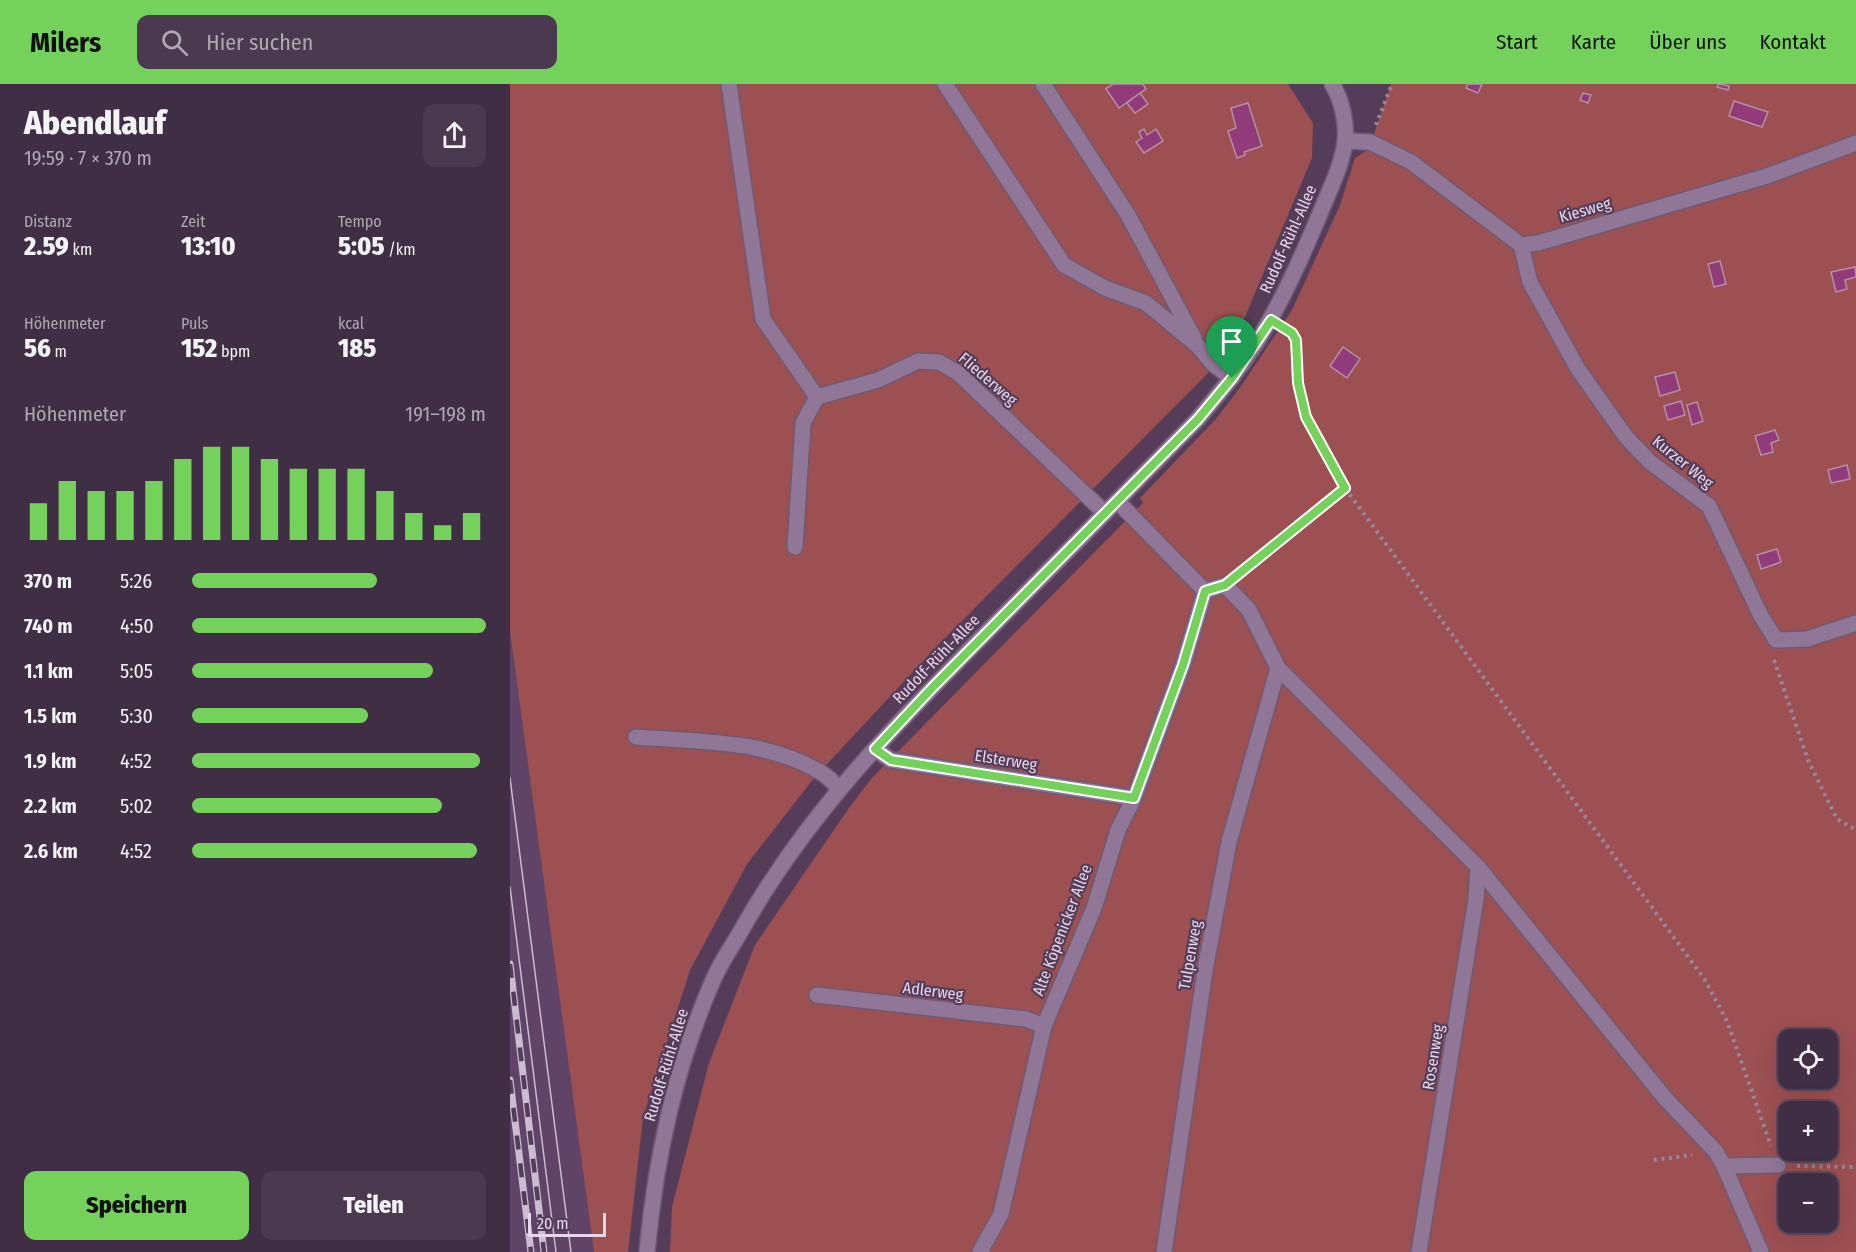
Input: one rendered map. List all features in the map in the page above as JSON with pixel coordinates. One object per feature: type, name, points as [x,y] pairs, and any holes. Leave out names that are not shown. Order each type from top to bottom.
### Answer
[{"type":"street","points":[[729,84],[763,319],[817,397],[803,423],[795,548]]},
{"type":"street","points":[[945,84],[1064,265],[1105,288],[1146,303],[1198,346],[1213,364],[1232,378]]},
{"type":"street","points":[[1043,84],[1128,215],[1198,346]]},
{"type":"street","name":"Rudolf-Rühl-Allee","points":[[647,1252],[652,1195],[665,1130],[685,1053],[715,976],[765,889],[800,838],[875,749],[932,688],[1198,419],[1232,378],[1271,320],[1318,220],[1339,166],[1345,141],[1344,116],[1332,84]]},
{"type":"street","points":[[1345,141],[1370,142],[1411,162],[1521,245]]},
{"type":"street","name":"Kiesweg","points":[[1521,245],[1538,243],[1767,176],[1856,143]]},
{"type":"street","name":"Kurzer Weg","points":[[1521,245],[1530,282],[1578,369],[1626,437],[1650,462],[1709,506],[1761,616],[1776,640],[1807,639],[1856,623]]},
{"type":"street","name":"Fliederweg","points":[[817,397],[878,380],[918,361],[939,362],[958,373],[1105,513]]},
{"type":"street","points":[[1117,501],[1205,591],[1225,585],[1250,610],[1278,669],[1478,867],[1664,1097],[1716,1152],[1761,1252]]},
{"type":"street","name":"Alte Köpenicker Allee","points":[[980,1252],[1001,1214],[1044,1026],[1094,908],[1118,830],[1134,798],[1183,665],[1205,591]]},
{"type":"street","name":"Tulpenweg","points":[[1164,1252],[1205,970],[1229,842],[1278,669]]},
{"type":"street","points":[[636,737],[743,746],[779,753],[823,774],[839,789]]},
{"type":"street","name":"Elsterweg","points":[[875,749],[891,760],[1134,798]]},
{"type":"street","name":"Rosenweg","points":[[1419,1252],[1474,910],[1478,867]]},
{"type":"street","name":"Adlerweg","points":[[817,995],[1026,1019],[1044,1026]]},
{"type":"street","points":[[1724,1166],[1778,1165]]},
{"type":"path","points":[[1370,142],[1392,84]]},
{"type":"path","points":[[1271,320],[1292,333],[1296,340],[1298,383],[1306,417],[1345,488],[1705,980],[1727,1021],[1778,1165],[1856,1167]]},
{"type":"path","points":[[1225,585],[1345,488]]},
{"type":"path","points":[[1771,650],[1808,760],[1837,819],[1856,830]]},
{"type":"path","points":[[1654,1160],[1716,1152]]},
{"type":"shaded area","points":[[510,84],[1288,84],[1313,123],[1312,158],[1242,324],[1220,361],[939,644],[814,778],[747,864],[690,970],[643,1117],[628,1252],[594,1252],[510,631]]},
{"type":"shaded area","points":[[1391,84],[1856,84],[1856,1252],[670,1252],[672,1207],[709,1063],[755,945],[871,779],[1143,503],[1140,498],[1215,420],[1239,389],[1292,310],[1340,205],[1355,158],[1369,149]]},
{"type":"shaded area","points":[[510,631],[594,1252],[510,1252]]},
{"type":"building","points":[[1113,84],[1143,84],[1146,89],[1119,108],[1106,89]]},
{"type":"building","points":[[1468,84],[1482,84],[1478,93],[1466,88]]},
{"type":"building","points":[[1719,84],[1729,86],[1728,90],[1717,87]]},
{"type":"building","points":[[1140,93],[1148,104],[1135,113],[1127,103]]},
{"type":"building","points":[[1583,93],[1591,95],[1588,103],[1580,100]]},
{"type":"building","points":[[1734,101],[1768,112],[1762,127],[1729,116]]},
{"type":"building","points":[[1248,103],[1262,146],[1244,152],[1245,155],[1237,158],[1228,131],[1236,128],[1231,108]]},
{"type":"building","points":[[1144,129],[1147,135],[1156,129],[1163,141],[1144,153],[1136,142],[1142,138],[1139,132]]},
{"type":"building","points":[[1720,261],[1726,284],[1714,287],[1708,264]]},
{"type":"building","points":[[1855,267],[1856,277],[1845,280],[1847,289],[1836,292],[1831,272]]},
{"type":"building","points":[[1343,347],[1360,359],[1347,378],[1330,366]]},
{"type":"building","points":[[1675,372],[1680,390],[1660,396],[1655,377]]},
{"type":"building","points":[[1681,401],[1685,415],[1668,420],[1664,406]]},
{"type":"building","points":[[1697,402],[1703,421],[1692,425],[1687,405]]},
{"type":"building","points":[[1775,430],[1779,440],[1771,443],[1773,452],[1761,455],[1755,436]]},
{"type":"building","points":[[1847,465],[1850,479],[1831,483],[1828,470]]},
{"type":"building","points":[[1777,549],[1781,562],[1761,569],[1757,555]]},
{"type":"tram line","points":[[510,778],[571,1252]]},
{"type":"tram line","points":[[510,887],[556,1252]]},
{"type":"railway","points":[[510,964],[544,1252]]},
{"type":"railway","points":[[510,1080],[531,1252]]},
{"type":"route","points":[[1271,320],[1292,333],[1296,340],[1298,383],[1306,417],[1345,488],[1225,585],[1205,591],[1183,665],[1134,798],[891,760],[875,749],[932,688],[1198,419],[1232,378],[1271,320]]}]
